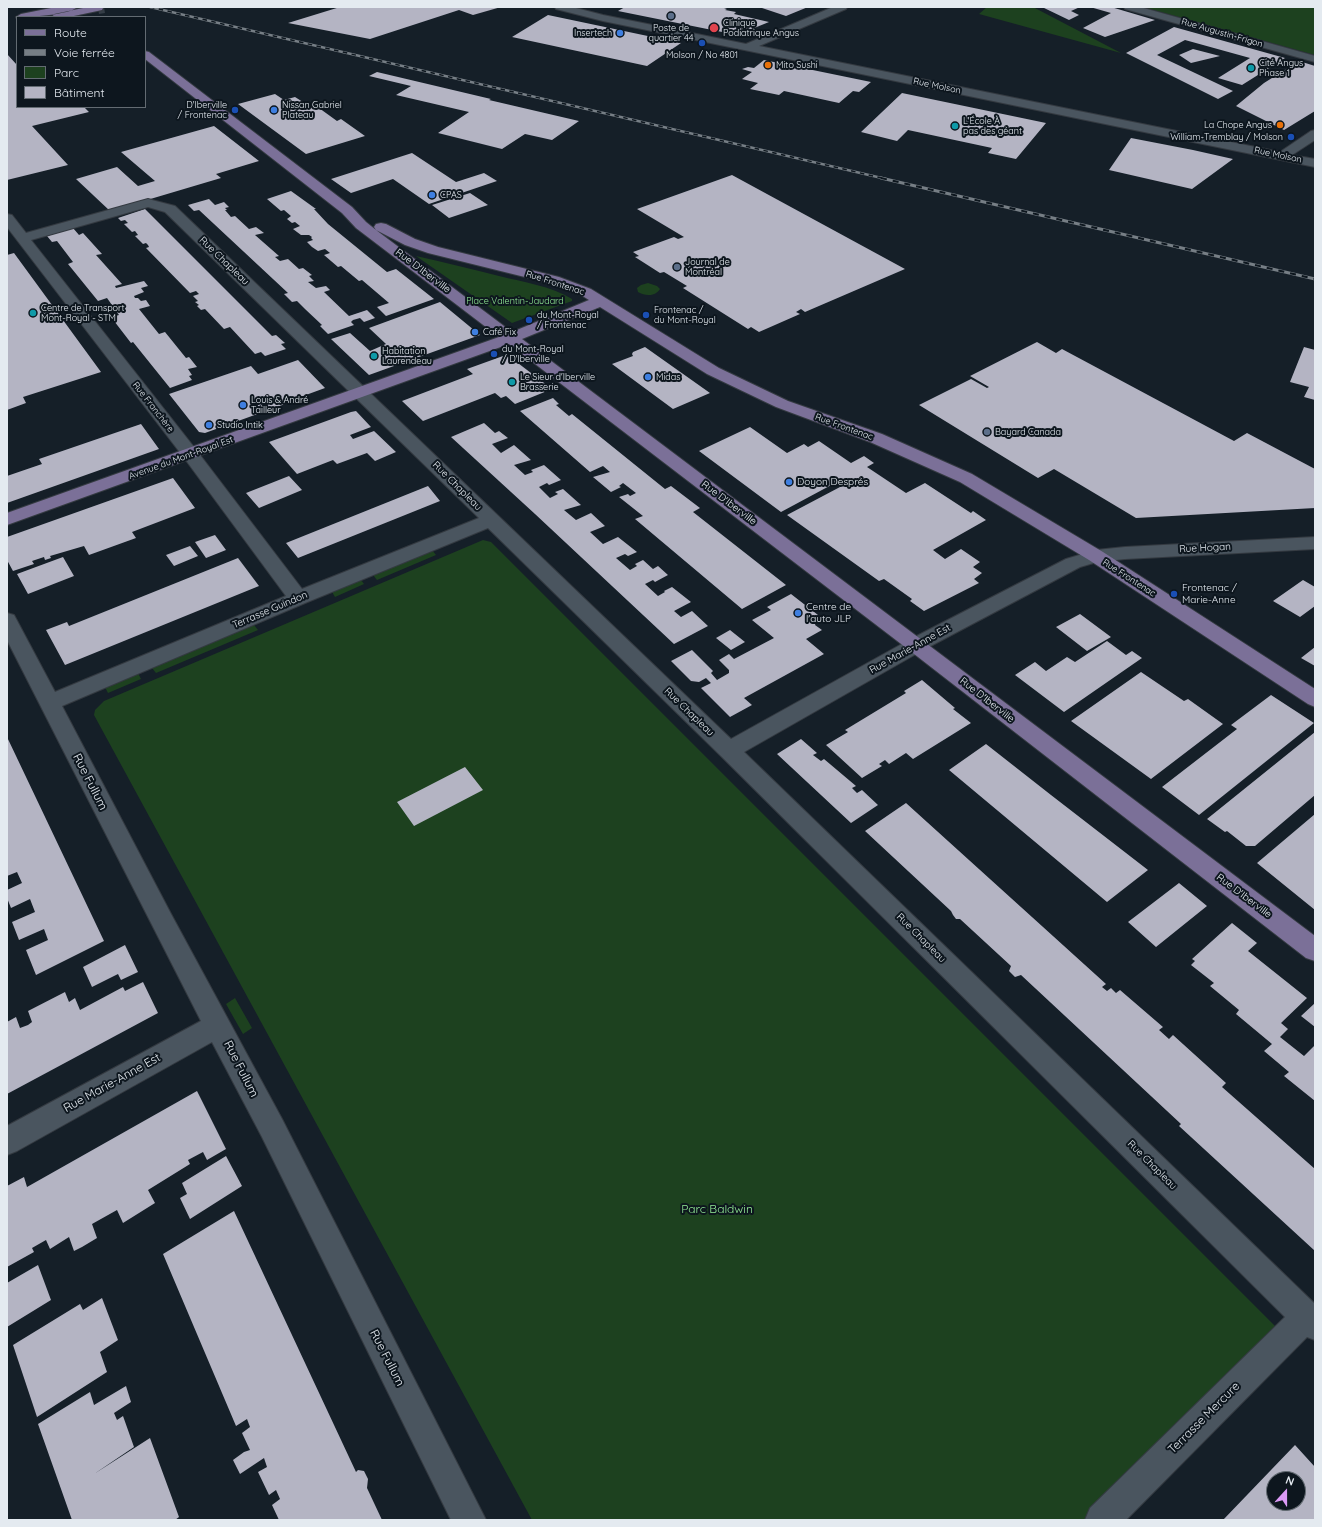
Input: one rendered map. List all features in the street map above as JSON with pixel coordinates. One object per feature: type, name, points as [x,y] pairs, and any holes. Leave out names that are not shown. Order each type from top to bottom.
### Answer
[{"type":"main road","points":[[36,16],[72,7]]},
{"type":"main road","points":[[61,16],[92,11]]},
{"type":"main road","name":"Rue D'Iberville","points":[[146,55],[348,210],[361,225],[916,645],[1315,950]]},
{"type":"main road","name":"Rue Frontenac","points":[[348,210],[410,242],[433,250],[554,280],[586,292],[713,371],[782,404],[876,438],[966,478],[1096,556],[1315,699]]},
{"type":"main road","name":"Avenue du Mont-Royal Est","points":[[7,519],[191,455],[512,339],[601,301]]},
{"type":"street","name":"Rue Molson","points":[[560,7],[603,18],[1315,163]]},
{"type":"street","points":[[748,47],[842,7]]},
{"type":"street","name":"Rue Augustin-Frigon","points":[[1129,7],[1315,59]]},
{"type":"street","points":[[1282,156],[1315,134]]},
{"type":"street","name":"Rue Chapleau","points":[[22,238],[148,203],[170,209],[729,750],[1311,1321]]},
{"type":"street","name":"Rue Franchère","points":[[7,218],[191,455],[298,598]]},
{"type":"street","name":"Terrasse Guindon","points":[[50,703],[298,598],[491,520]]},
{"type":"street","name":"Rue Hogan","points":[[1096,556],[1125,552],[1315,543]]},
{"type":"street","name":"Rue Marie-Anne Est","points":[[729,750],[916,645],[1065,566],[1096,556]]},
{"type":"street","name":"Rue Fullum","points":[[7,620],[162,922],[272,1128],[469,1520]]},
{"type":"street","name":"Rue Marie-Anne Est","points":[[7,1141],[218,1025]]},
{"type":"street","name":"Terrasse Mercure","points":[[1102,1520],[1311,1321]]},
{"type":"green space","points":[[987,7],[1033,7],[1121,53],[979,14]]},
{"type":"green space","points":[[1143,7],[1315,7],[1315,55]]},
{"type":"green space","name":"Place Valentin-Jaudard","points":[[416,256],[537,285],[564,295],[572,299],[572,301],[512,323]]},
{"type":"green space","points":[[648,283],[657,286],[660,289],[658,292],[650,295],[638,292],[637,288]]},
{"type":"green space","name":"Parc Baldwin","points":[[483,540],[491,542],[1278,1329],[1098,1520],[532,1520],[94,715],[95,710],[104,701]]},
{"type":"green space","points":[[432,550],[436,555],[377,580],[373,575]]},
{"type":"green space","points":[[361,580],[364,584],[335,597],[332,592]]},
{"type":"green space","points":[[254,625],[258,630],[156,673],[152,668]]},
{"type":"green space","points":[[138,673],[141,679],[108,693],[105,687]]},
{"type":"green space","points":[[235,998],[252,1028],[243,1034],[226,1004]]},
{"type":"building","points":[[340,7],[501,7],[473,15],[459,10],[370,39],[288,23]]},
{"type":"building","points":[[625,7],[721,7],[727,9],[725,10],[736,12],[734,14],[769,22],[737,35],[618,11]]},
{"type":"building","points":[[759,7],[808,7],[786,16]]},
{"type":"building","points":[[1042,7],[1080,7],[1071,11],[1079,15],[1069,20]]},
{"type":"building","points":[[1090,7],[1111,7],[1155,20],[1105,37],[1083,28],[1111,13]]},
{"type":"building","points":[[548,15],[681,43],[647,66],[512,37]]},
{"type":"building","name":"Cité Angus Phase 1","points":[[1174,27],[1285,58],[1242,85],[1218,78],[1250,58],[1185,40],[1157,55],[1233,91],[1218,99],[1126,53]]},
{"type":"building","points":[[1193,49],[1220,56],[1191,63],[1179,55]]},
{"type":"building","points":[[7,54],[16,64],[16,108],[85,108],[89,112],[32,126],[68,165],[7,180]]},
{"type":"building","points":[[764,60],[871,82],[859,92],[853,91],[839,103],[784,91],[779,95],[750,89],[758,83],[742,79],[752,72],[742,69],[748,67],[754,68]]},
{"type":"building","points":[[1299,61],[1315,66],[1315,111],[1284,130],[1236,106],[1264,83]]},
{"type":"building","points":[[377,72],[579,121],[552,140],[525,134],[502,149],[438,133],[469,112],[396,95],[411,86],[369,76]]},
{"type":"building","name":"L'École À pas des géant","points":[[902,93],[1046,123],[1016,159],[988,153],[992,148],[908,130],[897,141],[861,132]]},
{"type":"building","points":[[275,94],[284,100],[295,97],[314,109],[319,108],[337,121],[341,119],[365,136],[306,154],[238,104]]},
{"type":"building","points":[[214,126],[259,161],[216,174],[221,178],[110,211],[76,179],[117,167],[138,186],[155,181],[121,152]]},
{"type":"building","points":[[1131,138],[1233,159],[1192,189],[1109,170]]},
{"type":"building","points":[[412,153],[456,182],[484,173],[497,181],[429,204],[393,179],[351,193],[331,179]]},
{"type":"building","points":[[732,175],[905,269],[805,312],[801,309],[796,312],[800,314],[759,332],[751,327],[748,329],[683,288],[687,286],[664,272],[660,273],[635,257],[639,256],[633,252],[674,237],[678,239],[684,237],[637,209]]},
{"type":"building","points":[[291,191],[316,209],[314,209],[328,224],[387,272],[396,269],[434,299],[386,316],[377,307],[389,303],[362,280],[359,281],[341,266],[338,267],[324,255],[330,253],[325,249],[318,251],[312,247],[307,242],[313,240],[311,238],[312,237],[309,235],[301,235],[293,229],[300,226],[287,219],[291,216],[284,210],[281,211],[267,199]]},
{"type":"building","points":[[470,193],[488,205],[449,218],[432,205]]},
{"type":"building","points":[[209,199],[215,205],[224,202],[229,207],[225,208],[227,210],[225,210],[231,217],[235,216],[249,229],[256,227],[264,233],[255,235],[279,256],[275,257],[280,261],[288,259],[299,269],[303,268],[312,275],[309,276],[314,281],[308,282],[316,288],[326,286],[330,290],[324,292],[349,316],[367,310],[375,318],[364,322],[360,318],[353,320],[351,322],[354,325],[328,334],[320,326],[322,325],[297,301],[292,302],[284,294],[288,293],[199,210],[194,211],[188,205]]},
{"type":"building","points":[[145,209],[272,336],[276,335],[285,343],[281,344],[286,349],[265,356],[261,352],[255,354],[230,327],[224,329],[205,309],[201,310],[197,306],[199,305],[195,302],[198,301],[193,296],[199,294],[196,291],[190,293],[146,248],[149,247],[148,245],[146,243],[143,244],[135,236],[138,235],[135,231],[132,232],[124,224],[128,223],[125,220],[121,221],[118,218]]},
{"type":"building","points":[[73,228],[79,235],[83,233],[102,254],[96,255],[122,284],[115,286],[116,288],[144,281],[148,286],[141,288],[144,292],[134,296],[141,301],[146,300],[150,306],[139,309],[159,334],[165,332],[186,358],[189,357],[197,367],[188,369],[192,375],[189,376],[192,380],[170,388],[133,342],[131,343],[111,317],[119,315],[107,298],[98,301],[68,264],[73,262],[57,241],[52,242],[47,236]]},
{"type":"building","name":"Centre de Transport Mont-Royal - STM","points":[[14,253],[101,372],[23,397],[26,403],[7,410],[7,255]]},
{"type":"building","points":[[440,302],[480,335],[369,375],[331,339],[350,333],[370,351],[386,344],[369,328]]},
{"type":"building","points":[[1037,342],[1056,353],[1062,349],[1234,441],[1247,433],[1315,469],[1315,508],[1136,518],[1054,469],[1038,478],[919,405],[971,379],[987,388],[989,387],[970,376]]},
{"type":"building","points":[[645,347],[710,393],[673,409],[612,364],[633,356],[633,352]]},
{"type":"building","points":[[1304,347],[1315,350],[1315,400],[1304,397],[1309,387],[1290,382]]},
{"type":"building","points":[[503,356],[510,357],[552,389],[515,404],[506,396],[501,398],[495,393],[423,421],[402,401],[473,374],[467,369]]},
{"type":"building","points":[[298,360],[325,388],[205,433],[199,432],[169,394],[251,366],[258,374]]},
{"type":"building","points":[[553,398],[559,404],[556,405],[569,416],[572,414],[665,489],[671,486],[700,508],[693,512],[786,585],[742,609],[635,519],[643,516],[619,497],[628,494],[630,496],[636,493],[623,483],[619,486],[621,487],[611,492],[593,477],[610,472],[603,466],[590,472],[520,411]]},
{"type":"building","points":[[356,411],[371,427],[350,435],[353,439],[374,431],[396,452],[375,461],[367,453],[337,464],[333,460],[297,474],[269,442],[351,412]]},
{"type":"building","points":[[484,423],[495,433],[499,431],[508,438],[492,444],[501,453],[514,445],[531,460],[514,465],[525,475],[533,472],[531,470],[544,465],[561,480],[549,485],[547,483],[539,487],[550,498],[558,494],[555,492],[563,489],[581,505],[564,510],[576,520],[591,513],[605,526],[590,532],[603,544],[618,537],[637,552],[628,556],[625,554],[616,558],[630,570],[637,566],[635,564],[643,560],[653,569],[658,566],[668,575],[655,582],[653,580],[645,584],[658,596],[672,587],[691,602],[674,611],[681,617],[692,611],[708,626],[674,644],[451,437]]},
{"type":"building","points":[[141,424],[159,449],[7,503],[7,476],[42,464],[39,459]]},
{"type":"building","points":[[750,427],[787,453],[804,444],[808,447],[819,441],[851,463],[864,456],[874,463],[867,467],[906,493],[925,483],[971,513],[973,511],[986,520],[933,550],[945,559],[961,549],[980,562],[973,567],[982,573],[974,579],[979,583],[924,611],[910,601],[912,599],[884,579],[879,581],[787,515],[840,487],[835,483],[781,512],[699,451]]},
{"type":"building","points":[[289,476],[302,490],[259,508],[246,493]]},
{"type":"building","points":[[173,478],[195,508],[132,532],[136,538],[89,555],[84,546],[50,556],[51,558],[45,560],[44,557],[32,561],[34,564],[13,571],[7,560],[7,537]]},
{"type":"building","points":[[428,486],[440,501],[298,558],[286,543]]},
{"type":"building","points":[[215,535],[226,550],[206,558],[195,542]]},
{"type":"building","points":[[190,546],[198,556],[174,566],[166,555]]},
{"type":"building","points":[[63,557],[74,576],[28,594],[17,574]]},
{"type":"building","points":[[238,558],[259,586],[65,665],[46,630],[67,622],[69,626]]},
{"type":"building","points":[[1303,580],[1315,587],[1315,606],[1300,617],[1273,601]]},
{"type":"building","points":[[791,594],[818,615],[815,625],[822,630],[806,639],[824,654],[744,698],[752,705],[730,717],[701,688],[711,683],[706,678],[699,682],[691,681],[671,661],[692,650],[713,671],[711,673],[717,680],[729,673],[729,670],[719,660],[729,654],[734,659],[774,638],[752,620],[771,610],[767,607]]},
{"type":"building","points":[[1080,614],[1111,637],[1087,651],[1056,627]]},
{"type":"building","points":[[730,630],[745,642],[731,650],[716,638]]},
{"type":"building","points":[[1107,641],[1126,655],[1132,651],[1142,658],[1064,712],[1015,675],[1035,662],[1046,671],[1067,657],[1075,662]]},
{"type":"building","points":[[1315,647],[1315,666],[1301,658]]},
{"type":"building","points":[[1141,672],[1184,701],[1188,699],[1223,724],[1151,779],[1071,721]]},
{"type":"building","points":[[922,680],[955,708],[953,709],[971,723],[913,759],[906,753],[889,764],[885,760],[879,764],[882,766],[862,778],[826,745],[848,732],[845,730],[906,693],[904,691]]},
{"type":"building","points":[[1271,695],[1314,723],[1199,815],[1162,787],[1237,729],[1231,725]]},
{"type":"building","points":[[1315,732],[1315,795],[1255,846],[1246,846],[1227,831],[1225,832],[1207,819]]},
{"type":"building","points":[[7,737],[104,941],[36,975],[26,950],[48,940],[44,929],[19,940],[12,922],[35,912],[30,899],[11,908],[7,898],[7,890],[22,883],[17,872],[7,876]]},
{"type":"building","points":[[801,739],[817,753],[813,755],[821,761],[824,759],[856,786],[852,788],[857,793],[862,790],[878,805],[851,823],[777,754]]},
{"type":"building","points":[[986,744],[1148,870],[1107,902],[949,770]]},
{"type":"building","points":[[465,767],[483,790],[414,826],[397,802]]},
{"type":"building","points":[[906,803],[1106,984],[1102,987],[1107,991],[1111,988],[1116,993],[1120,990],[1163,1027],[1159,1030],[1169,1039],[1173,1035],[1226,1083],[1222,1087],[1315,1169],[1315,1251],[1179,1126],[1181,1124],[1021,975],[1015,977],[1009,971],[1011,966],[960,919],[956,919],[951,911],[865,831]]},
{"type":"building","points":[[1315,814],[1315,910],[1257,863]]},
{"type":"building","points":[[1179,883],[1207,906],[1156,947],[1128,922]]},
{"type":"building","points":[[1232,923],[1257,943],[1248,951],[1307,998],[1281,1023],[1288,1029],[1280,1037],[1304,1056],[1315,1045],[1315,1101],[1284,1076],[1289,1072],[1264,1051],[1272,1044],[1236,1014],[1239,1010],[1210,986],[1214,983],[1191,965],[1195,961],[1192,959]]},
{"type":"building","points":[[125,945],[138,972],[121,980],[118,974],[92,987],[83,967]]},
{"type":"building","points":[[143,982],[158,1013],[7,1094],[7,1022],[16,1017],[20,1028],[28,1025],[32,1022],[28,1011],[65,992],[69,1002],[75,998],[80,1010],[123,987],[125,991]]},
{"type":"building","points":[[1315,1003],[1315,1027],[1301,1016]]},
{"type":"building","points":[[197,1091],[226,1149],[207,1160],[203,1152],[188,1160],[190,1164],[148,1190],[155,1203],[123,1223],[117,1210],[92,1224],[97,1238],[82,1247],[74,1251],[69,1237],[50,1249],[46,1240],[32,1248],[34,1252],[7,1267],[7,1186],[24,1177],[27,1187]]},
{"type":"building","points":[[226,1156],[242,1186],[190,1219],[180,1198],[187,1194],[182,1183]]},
{"type":"building","points":[[234,1211],[356,1472],[358,1470],[364,1471],[368,1479],[367,1488],[382,1520],[279,1520],[272,1505],[280,1499],[276,1490],[269,1495],[258,1472],[267,1467],[264,1458],[240,1474],[233,1460],[244,1452],[250,1450],[242,1433],[250,1427],[247,1419],[236,1426],[163,1254]]},
{"type":"building","points":[[38,1265],[51,1300],[7,1327],[7,1283]]},
{"type":"building","points":[[102,1298],[118,1340],[100,1352],[107,1372],[37,1417],[13,1345],[80,1304],[83,1310]]},
{"type":"building","points":[[126,1386],[131,1402],[114,1413],[117,1420],[123,1416],[134,1447],[94,1474],[150,1438],[179,1517],[175,1520],[72,1520],[38,1424],[90,1392],[94,1405]]},
{"type":"building","points":[[1295,1445],[1315,1467],[1315,1520],[1223,1520],[1266,1475],[1266,1511],[1306,1511],[1306,1471],[1270,1471]]},
{"type":"tunnel","points":[[98,8],[104,7]]},
{"type":"railway","points":[[150,7],[886,179]]},
{"type":"railway","points":[[881,178],[1315,279]]},
{"type":"place","name":"Poste de quartier 44","points":[[671,16]]},
{"type":"place","name":"Clinique Podiatrique Angus","points":[[714,28]]},
{"type":"place","name":"Insertech","points":[[620,33]]},
{"type":"place","name":"Molson / No 4801","points":[[702,43]]},
{"type":"place","name":"Mito Sushi","points":[[768,65]]},
{"type":"place","name":"Cité Angus Phase 1","points":[[1251,68]]},
{"type":"place","name":"D'Iberville / Frontenac","points":[[235,110]]},
{"type":"place","name":"Nissan Gabriel Plateau","points":[[274,110]]},
{"type":"place","name":"La Chope Angus","points":[[1280,125]]},
{"type":"place","name":"L'École À pas des géant","points":[[955,126]]},
{"type":"place","name":"William-Tremblay / Molson","points":[[1291,137]]},
{"type":"place","name":"CPAS","points":[[432,195]]},
{"type":"place","name":"Journal de Montréal","points":[[677,267]]},
{"type":"place","name":"Centre de Transport Mont-Royal - STM","points":[[33,313]]},
{"type":"place","name":"Frontenac / du Mont-Royal","points":[[646,315]]},
{"type":"place","name":"du Mont-Royal / Frontenac","points":[[529,320]]},
{"type":"place","name":"Café Fix","points":[[475,332]]},
{"type":"place","name":"du Mont-Royal / D'Iberville","points":[[494,354]]},
{"type":"place","name":"Habitation Laurendeau","points":[[374,356]]},
{"type":"place","name":"Midas","points":[[648,377]]},
{"type":"place","name":"Le Sieur d'Iberville Brasserie","points":[[512,382]]},
{"type":"place","name":"Louis & André Tailleur","points":[[243,405]]},
{"type":"place","name":"Studio Intik","points":[[209,425]]},
{"type":"place","name":"Bayard Canada","points":[[987,432]]},
{"type":"place","name":"Doyon Després","points":[[789,482]]},
{"type":"place","name":"Frontenac / Marie-Anne","points":[[1174,594]]},
{"type":"place","name":"Centre de l'auto JLP","points":[[798,613]]}]
